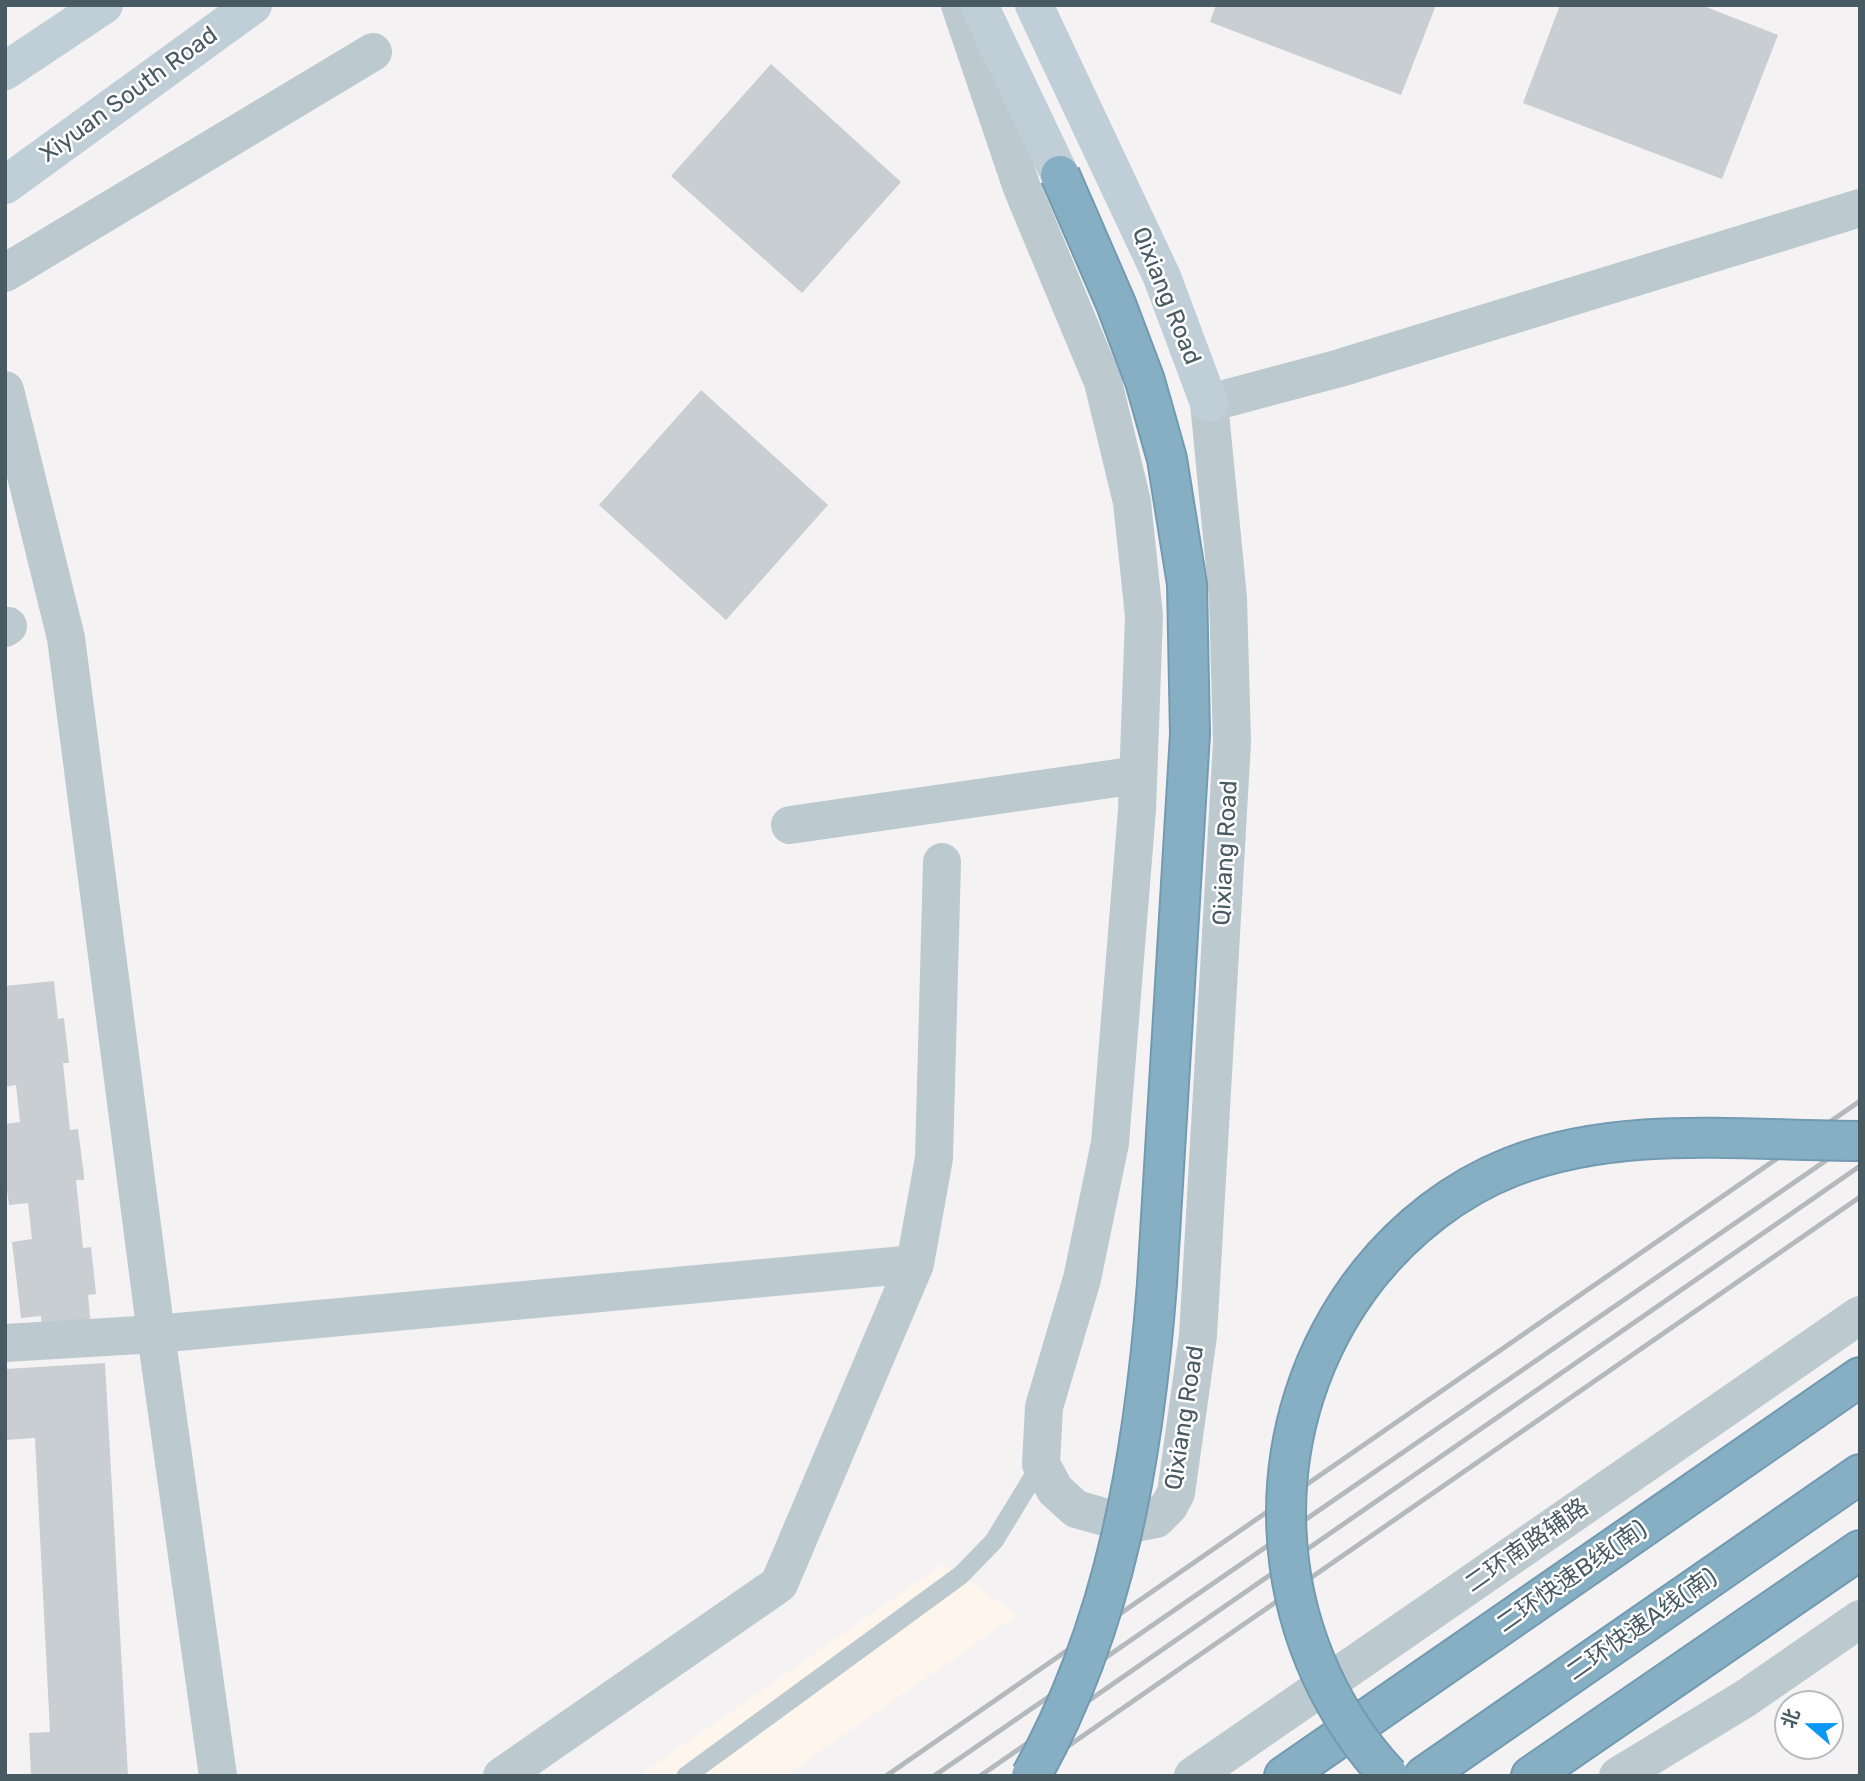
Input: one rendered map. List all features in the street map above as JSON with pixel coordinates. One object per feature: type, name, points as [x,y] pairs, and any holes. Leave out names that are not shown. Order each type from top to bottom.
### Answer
[{"type":"highway","points":[[1031,1776],[1071,1695],[1091,1642],[1116,1561],[1138,1460],[1156,1309],[1190,734],[1187,584],[1167,459],[1132,343],[1060,175]]},
{"type":"highway","points":[[1389,1776],[1360,1742],[1341,1714],[1315,1661],[1299,1616],[1285,1526],[1286,1482],[1302,1399],[1329,1336],[1357,1290],[1410,1230],[1441,1206],[1473,1185],[1545,1155],[1609,1143],[1662,1139],[1860,1141]]},
{"type":"highway","name":"二环快速B线(南)","points":[[1284,1776],[1860,1377]]},
{"type":"highway","name":"二环快速A线(南)","points":[[1424,1776],[1860,1474]]},
{"type":"highway","points":[[1531,1776],[1860,1550]]},
{"type":"street","points":[[5,71],[104,5]]},
{"type":"street","name":"Xiyuan South Road","points":[[5,185],[253,5]]},
{"type":"street","points":[[960,5],[1022,188],[1102,382],[1132,502],[1144,616],[1138,775],[1110,1143],[1082,1279],[1044,1408],[1041,1464]]},
{"type":"street","points":[[979,5],[1060,175]]},
{"type":"street","name":"Qixiang Road","points":[[1034,5],[1163,277],[1209,403],[1228,598],[1232,742],[1198,1336],[1176,1493],[1169,1506],[1156,1519],[1129,1524],[1076,1509],[1055,1490],[1041,1464]]},
{"type":"street","points":[[5,273],[373,52]]},
{"type":"street","points":[[1209,403],[1340,368],[1860,208]]},
{"type":"street","points":[[5,390],[66,638],[156,1334],[218,1776]]},
{"type":"street","points":[[790,825],[1138,775]]},
{"type":"street","points":[[502,1776],[779,1584],[915,1264],[934,1158],[942,862]]},
{"type":"street","points":[[5,1343],[156,1334],[915,1264]]},
{"type":"street","name":"二环南路辅路","points":[[1193,1776],[1860,1315]]},
{"type":"street","points":[[1618,1776],[1736,1704],[1860,1619]]},
{"type":"lane","points":[[686,1776],[961,1575],[994,1541],[1041,1464]]},
{"type":"shaded area","points":[[943,1564],[1017,1615],[784,1776],[639,1776]]},
{"type":"building","points":[[1216,5],[1436,5],[1401,95],[1210,22]]},
{"type":"building","points":[[1560,5],[1701,5],[1778,35],[1722,179],[1523,103]]},
{"type":"building","points":[[771,64],[901,182],[802,293],[671,176]]},
{"type":"building","points":[[701,390],[828,505],[726,620],[599,505]]},
{"type":"building","points":[[54,981],[58,1019],[64,1018],[69,1063],[63,1063],[70,1130],[78,1129],[84,1176],[84,1180],[76,1180],[83,1248],[91,1247],[96,1294],[88,1295],[91,1326],[42,1331],[41,1316],[21,1318],[12,1242],[32,1239],[28,1203],[9,1205],[5,1175],[5,1124],[20,1122],[16,1085],[5,1087],[5,986]]},
{"type":"building","points":[[105,1363],[128,1776],[31,1776],[29,1733],[50,1732],[35,1438],[5,1440],[5,1369]]},
{"type":"railway","points":[[886,1776],[1860,1101]]},
{"type":"railway","points":[[934,1776],[1860,1137]]},
{"type":"railway","points":[[980,1776],[1860,1166]]},
{"type":"railway","points":[[1025,1776],[1860,1197]]}]
